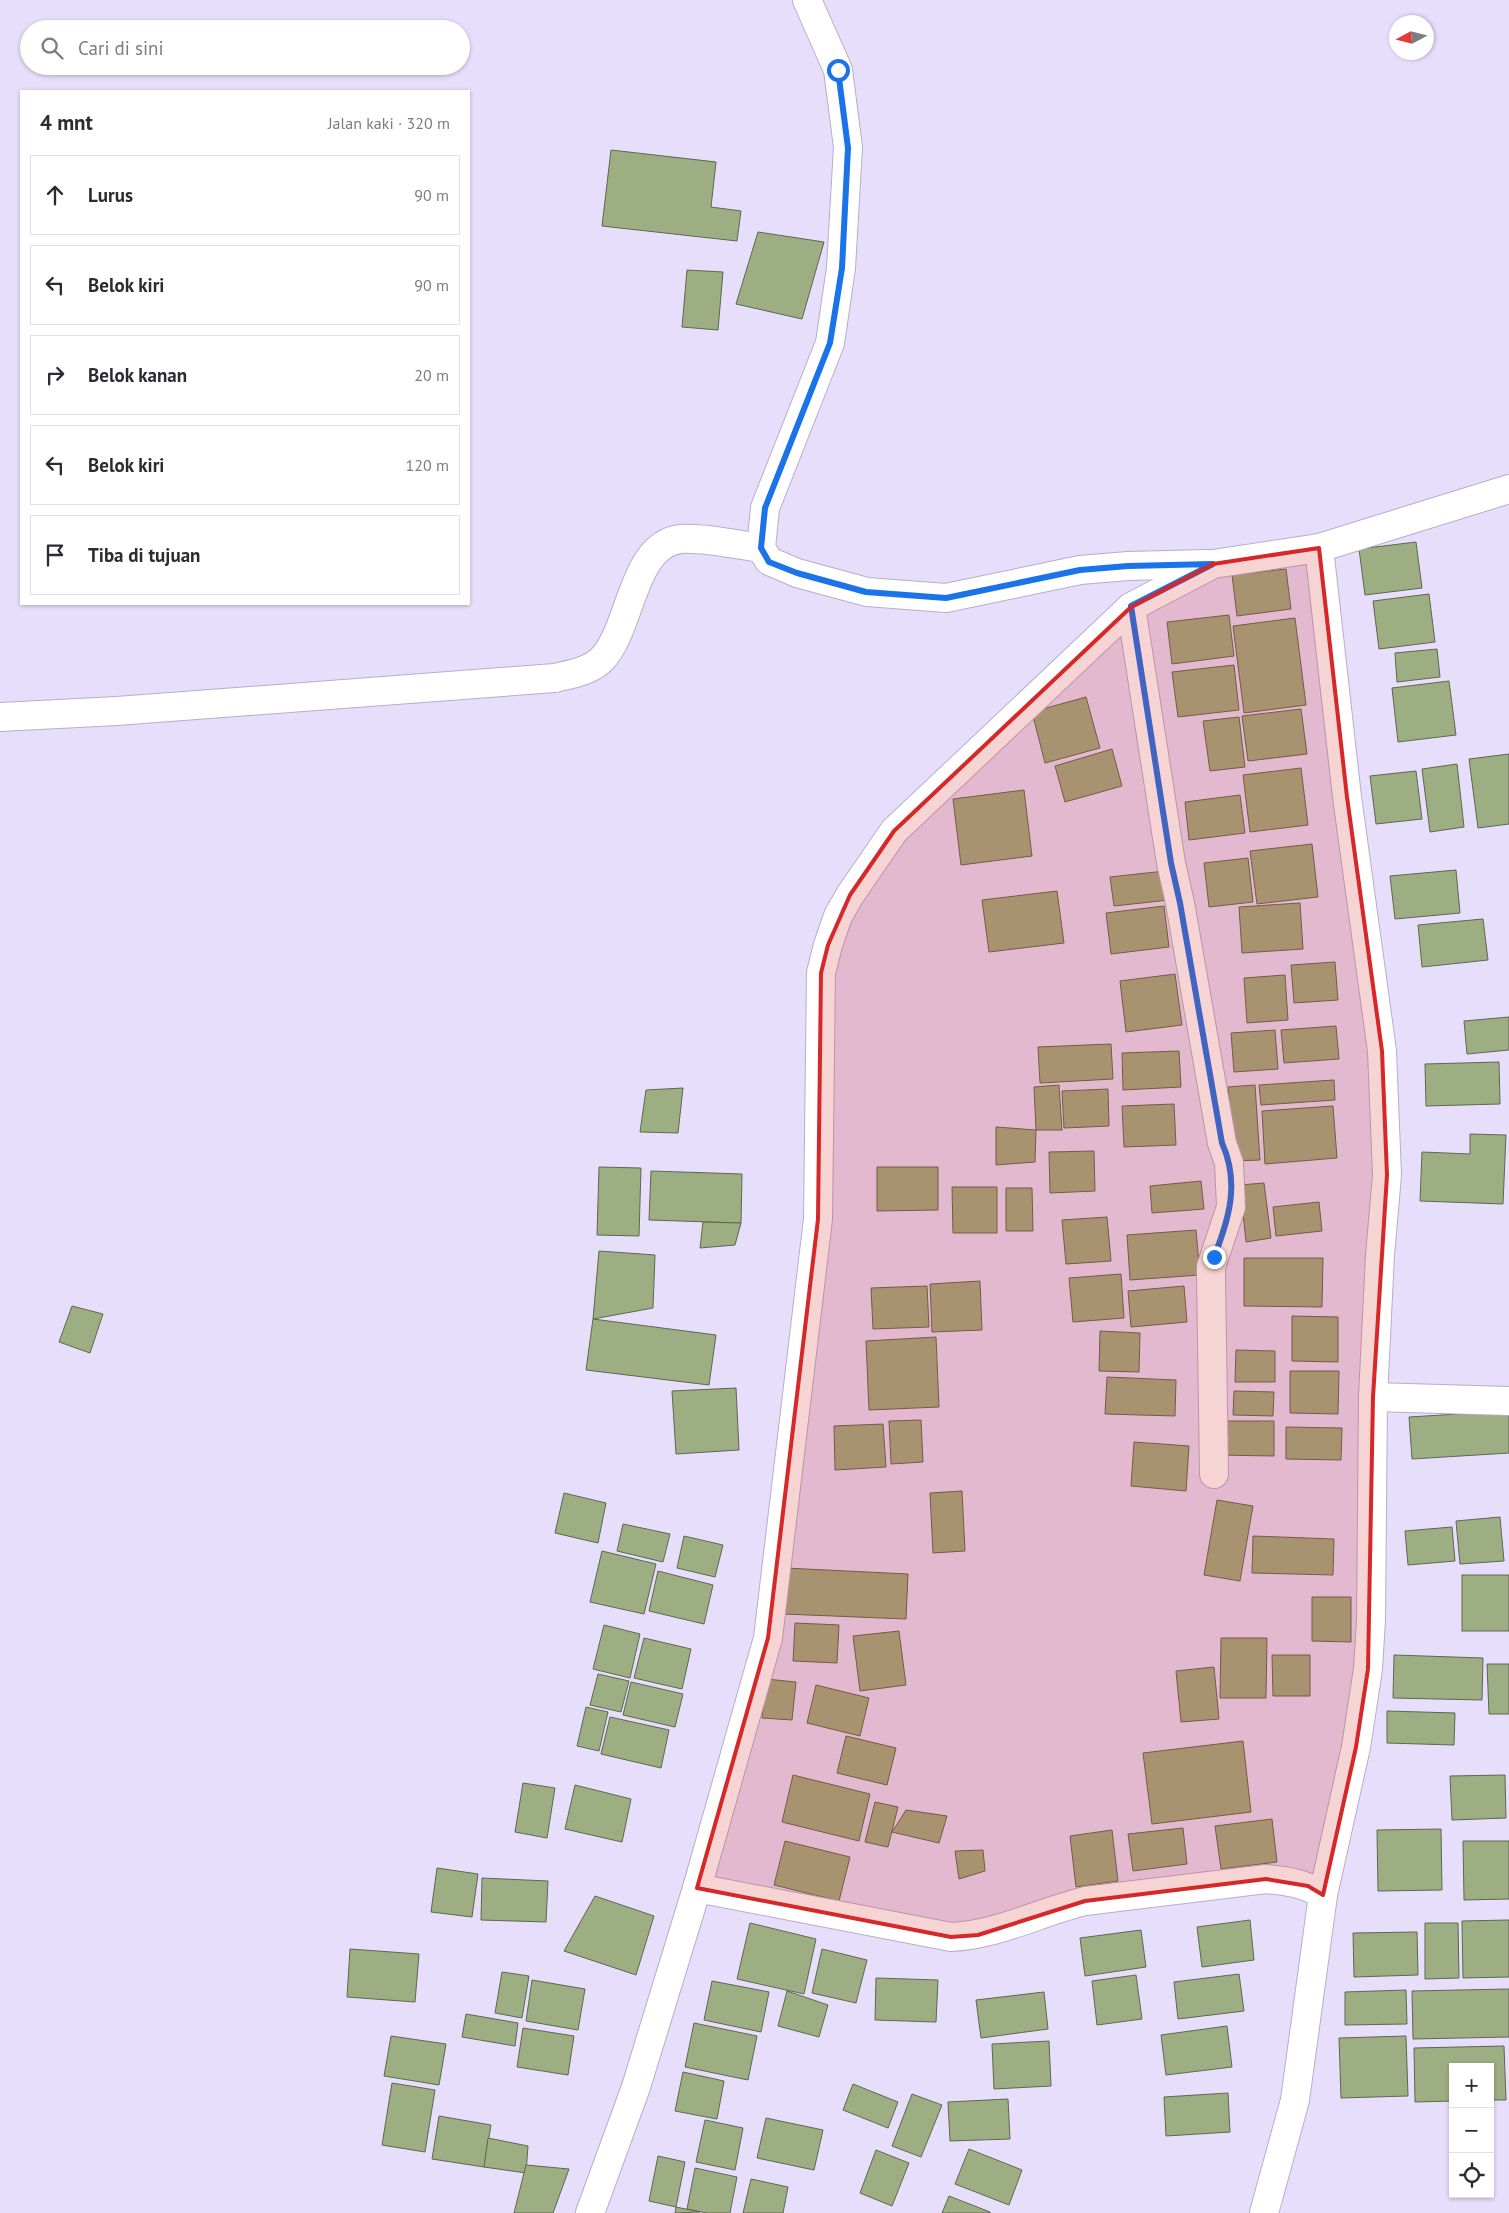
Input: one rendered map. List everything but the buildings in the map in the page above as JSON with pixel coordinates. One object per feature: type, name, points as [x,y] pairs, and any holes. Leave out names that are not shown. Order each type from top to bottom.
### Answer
[{"type":"street","points":[[808,0],[838,70],[848,148],[842,268],[830,343],[765,508],[761,548],[769,562],[797,573],[866,592],[946,598],[1080,570],[1128,566],[1213,564],[1319,548],[1509,489]]},
{"type":"street","points":[[0,717],[118,712],[555,678],[588,670],[603,658],[619,634],[646,563],[654,551],[668,542],[682,539],[761,548]]},
{"type":"street","points":[[1264,2213],[1295,2100],[1323,1895],[1356,1747],[1368,1669],[1371,1620],[1374,1397],[1380,1255],[1387,1176],[1382,1051],[1347,797],[1319,548]]},
{"type":"street","points":[[590,2213],[636,2087],[697,1888],[768,1638],[818,1219],[821,973],[828,945],[850,895],[894,831],[1131,606],[1213,564]]},
{"type":"street","points":[[1131,606],[1171,863],[1180,903],[1222,1143],[1229,1163],[1231,1207],[1211,1267],[1214,1474]]},
{"type":"street","points":[[1374,1397],[1509,1401]]},
{"type":"street","points":[[697,1888],[951,1936],[978,1935],[1056,1908],[1085,1901],[1266,1879],[1291,1881],[1308,1886],[1323,1895]]},
{"type":"highlighted area","points":[[1319,548],[1347,797],[1382,1051],[1387,1175],[1373,1397],[1368,1669],[1356,1747],[1323,1895],[1308,1886],[1266,1879],[1085,1901],[978,1935],[951,1937],[697,1888],[768,1638],[818,1219],[821,973],[828,945],[850,895],[894,831],[1131,607],[1213,564]]},
{"type":"route","points":[[838,70],[848,148],[842,268],[830,343],[765,508],[761,548],[769,562],[797,573],[866,592],[946,598],[1080,570],[1128,566],[1213,564],[1131,606],[1166,837],[1180,903],[1222,1143],[1229,1163],[1231,1207],[1227,1224],[1214,1257]]}]
